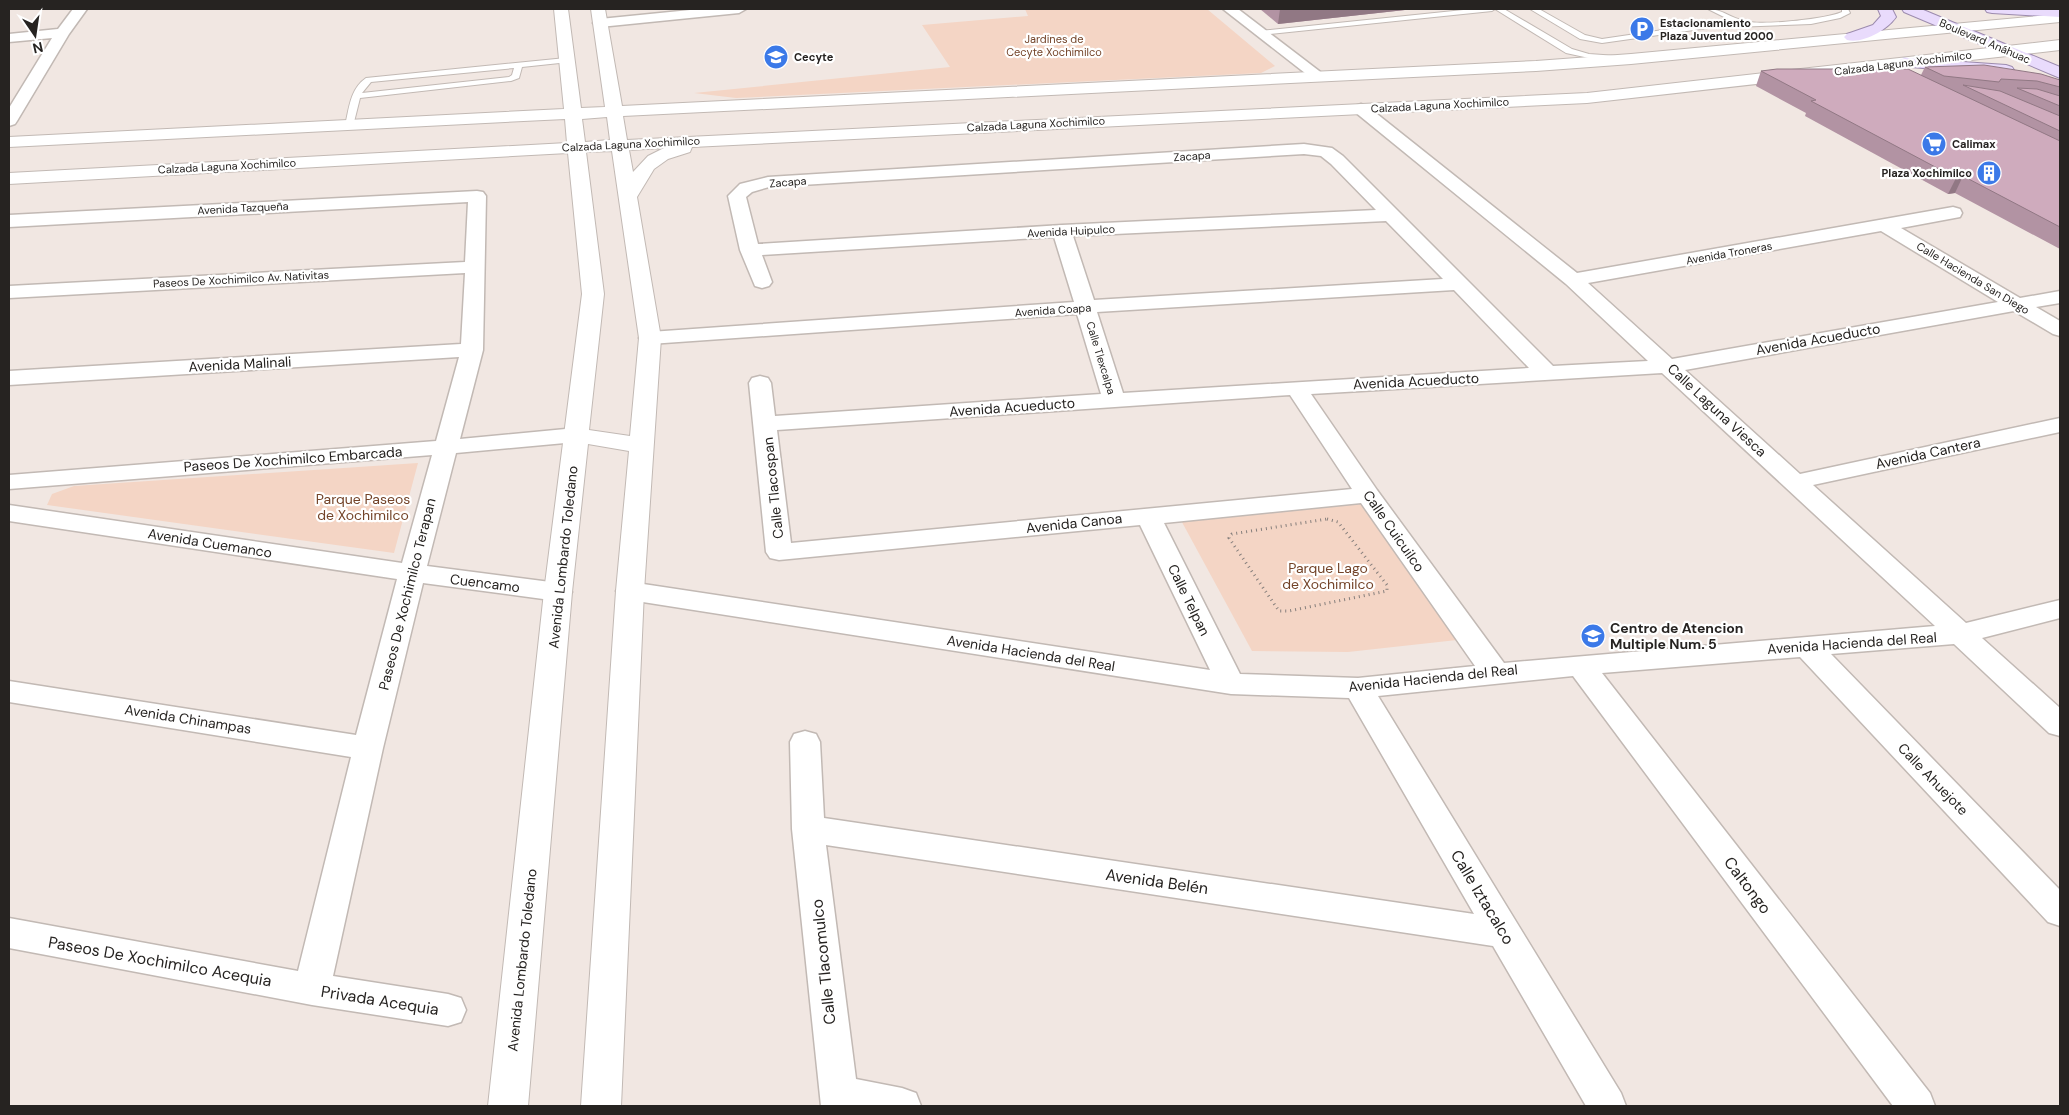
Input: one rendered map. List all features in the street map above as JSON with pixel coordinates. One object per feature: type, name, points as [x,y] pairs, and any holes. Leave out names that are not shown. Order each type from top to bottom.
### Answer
[{"type":"main road","name":"Avenida Lombardo Toledano","points":[[508,1106],[558,592],[594,294],[561,9]]},
{"type":"main road","points":[[1852,38],[1878,28],[1889,17],[1885,9]]},
{"type":"main road","name":"Boulevard Anáhuac","points":[[1909,9],[2060,73]]},
{"type":"main road","points":[[1992,9],[2060,13]]},
{"type":"main road","name":"Boulevard Anáhuac","points":[[1960,12],[2060,54]]},
{"type":"main road","points":[[599,16],[650,338],[640,445],[630,591],[601,1106]]},
{"type":"main road","points":[[9,142],[1536,66],[1631,60],[2060,18]]},
{"type":"main road","name":"Calzada Laguna Xochimilco","points":[[9,178],[1057,123],[1356,98],[1608,96],[1852,69],[1892,69],[2008,50],[2060,45]]},
{"type":"main road","points":[[1356,98],[1374,82],[1551,68],[1583,63]]},
{"type":"main road","points":[[1892,69],[1964,65],[2013,71],[2060,81]]},
{"type":"main road","points":[[1057,123],[1107,117],[1306,106],[1321,100],[1324,95],[1319,77]]},
{"type":"main road","points":[[462,120],[525,108],[548,98],[568,78]]},
{"type":"main road","points":[[627,199],[643,168],[653,160],[670,152],[717,140]]},
{"type":"main road","points":[[576,435],[640,445]]},
{"type":"street","points":[[11,113],[62,33],[80,9]]},
{"type":"street","points":[[599,16],[739,9]]},
{"type":"street","points":[[1230,9],[1319,77]]},
{"type":"street","points":[[9,38],[62,33]]},
{"type":"street","name":"Calle Laguna Viesca","points":[[1356,98],[1573,280],[1669,366],[1958,634],[2060,725]]},
{"type":"street","name":"Zacapa","points":[[750,250],[737,196],[746,188],[768,182],[1304,149],[1326,152],[1337,160],[1392,215],[1547,374]]},
{"type":"street","name":"Avenida Tazqueña","points":[[9,221],[477,196]]},
{"type":"street","name":"Paseos De Xochimilco Terapan","points":[[312,989],[368,748],[412,573],[472,350],[473,267],[477,196]]},
{"type":"street","name":"Avenida Troneras","points":[[1573,280],[1953,213]]},
{"type":"street","name":"Avenida Huipulco","points":[[750,250],[1062,231],[1392,215]]},
{"type":"street","name":"Calle Hacienda San Diego","points":[[1885,226],[2060,330]]},
{"type":"street","name":"Calle Tlexcalpa","points":[[1062,231],[1114,400]]},
{"type":"street","points":[[750,250],[762,282]]},
{"type":"street","name":"Paseos De Xochimilco Av. Nativitas","points":[[9,292],[473,267]]},
{"type":"street","name":"Avenida Coapa","points":[[650,338],[1085,307],[1458,284]]},
{"type":"street","name":"Avenida Acueducto","points":[[766,424],[1296,388],[1669,366],[2060,297]]},
{"type":"street","name":"Avenida Malinali","points":[[9,378],[472,350]]},
{"type":"street","name":"Calle Tlacospan","points":[[760,383],[779,552]]},
{"type":"street","name":"Calle Cuicuilco","points":[[1296,388],[1368,495],[1495,672]]},
{"type":"street","name":"Avenida Cantera","points":[[1795,482],[2060,425]]},
{"type":"street","name":"Paseos De Xochimilco Embarcada","points":[[9,482],[576,435]]},
{"type":"street","name":"Avenida Canoa","points":[[779,552],[1368,495]]},
{"type":"street","name":"Avenida Cuemanco","points":[[9,513],[412,573]]},
{"type":"street","name":"Calle Telpan","points":[[1148,516],[1231,684]]},
{"type":"street","name":"Cuencamo","points":[[412,573],[558,592]]},
{"type":"street","name":"Avenida Hacienda del Real","points":[[630,591],[1231,684],[1358,688],[1495,672],[1958,634],[2060,610]]},
{"type":"street","name":"Calle Ahuejote","points":[[1806,646],[2060,912]]},
{"type":"street","name":"Caltongo","points":[[1580,665],[1916,1106]]},
{"type":"street","name":"Calle Iztacalco","points":[[1358,688],[1608,1106]]},
{"type":"street","name":"Avenida Chinampas","points":[[9,691],[368,748]]},
{"type":"street","name":"Calle Tlacomulco","points":[[806,742],[808,829],[839,1100]]},
{"type":"street","name":"Avenida Belén","points":[[808,829],[1505,932]]},
{"type":"street","name":"Paseos De Xochimilco Acequia","points":[[9,933],[312,989]]},
{"type":"street","name":"Privada Acequia","points":[[312,989],[448,1010]]},
{"type":"street","points":[[839,1100],[902,1106]]},
{"type":"lane","points":[[1260,33],[1492,9]]},
{"type":"lane","points":[[1499,9],[1569,51],[1583,55],[1631,60]]},
{"type":"lane","points":[[1534,9],[1583,37],[1602,41],[1744,24],[1829,19],[1842,16],[1846,13],[1845,9]]},
{"type":"lane","points":[[1711,9],[1744,24]]},
{"type":"lane","points":[[1536,66],[1551,63],[1562,55],[1555,43]]},
{"type":"lane","points":[[349,126],[362,83],[369,80],[566,60]]},
{"type":"lane","points":[[357,96],[511,79],[515,78],[518,65]]},
{"type":"path","points":[[1327,519],[1338,522],[1387,585],[1387,591],[1289,611],[1279,611],[1229,538],[1232,534],[1327,519]]},
{"type":"green space","name":"Jardines de Cecyte Xochimilco","points":[[1025,9],[1207,9],[1275,66],[1261,73],[736,98],[694,93],[950,67],[922,25],[1028,16]]},
{"type":"green space","name":"Parque Paseos de Xochimilco","points":[[418,463],[394,553],[47,505],[52,494],[74,486]]},
{"type":"green space","name":"Parque Lago de Xochimilco","points":[[1368,495],[1457,640],[1348,652],[1252,651],[1177,513]]},
{"type":"building","points":[[1984,65],[2041,74],[2060,80],[2060,87],[2037,81],[2001,79],[1999,82],[1944,76],[1925,67]]},
{"type":"building","name":"Plaza Xochimilco","points":[[1777,69],[1908,69],[2060,141],[2060,227],[1963,176],[1956,178],[1811,101],[1816,100],[1761,71]]},
{"type":"building","points":[[1963,85],[2000,91],[2060,116],[2060,131]]},
{"type":"building","points":[[2017,88],[2037,89],[2060,96],[2060,106]]},
{"type":"place","name":"Estacionamiento Plaza Juventud 2000","points":[[1642,29]]},
{"type":"place","name":"Cecyte","points":[[776,57]]},
{"type":"place","name":"Calimax","points":[[1934,144]]},
{"type":"place","name":"Plaza Xochimilco","points":[[1989,173]]},
{"type":"place","name":"Centro de Atencion Multiple Num. 5","points":[[1593,636]]}]
